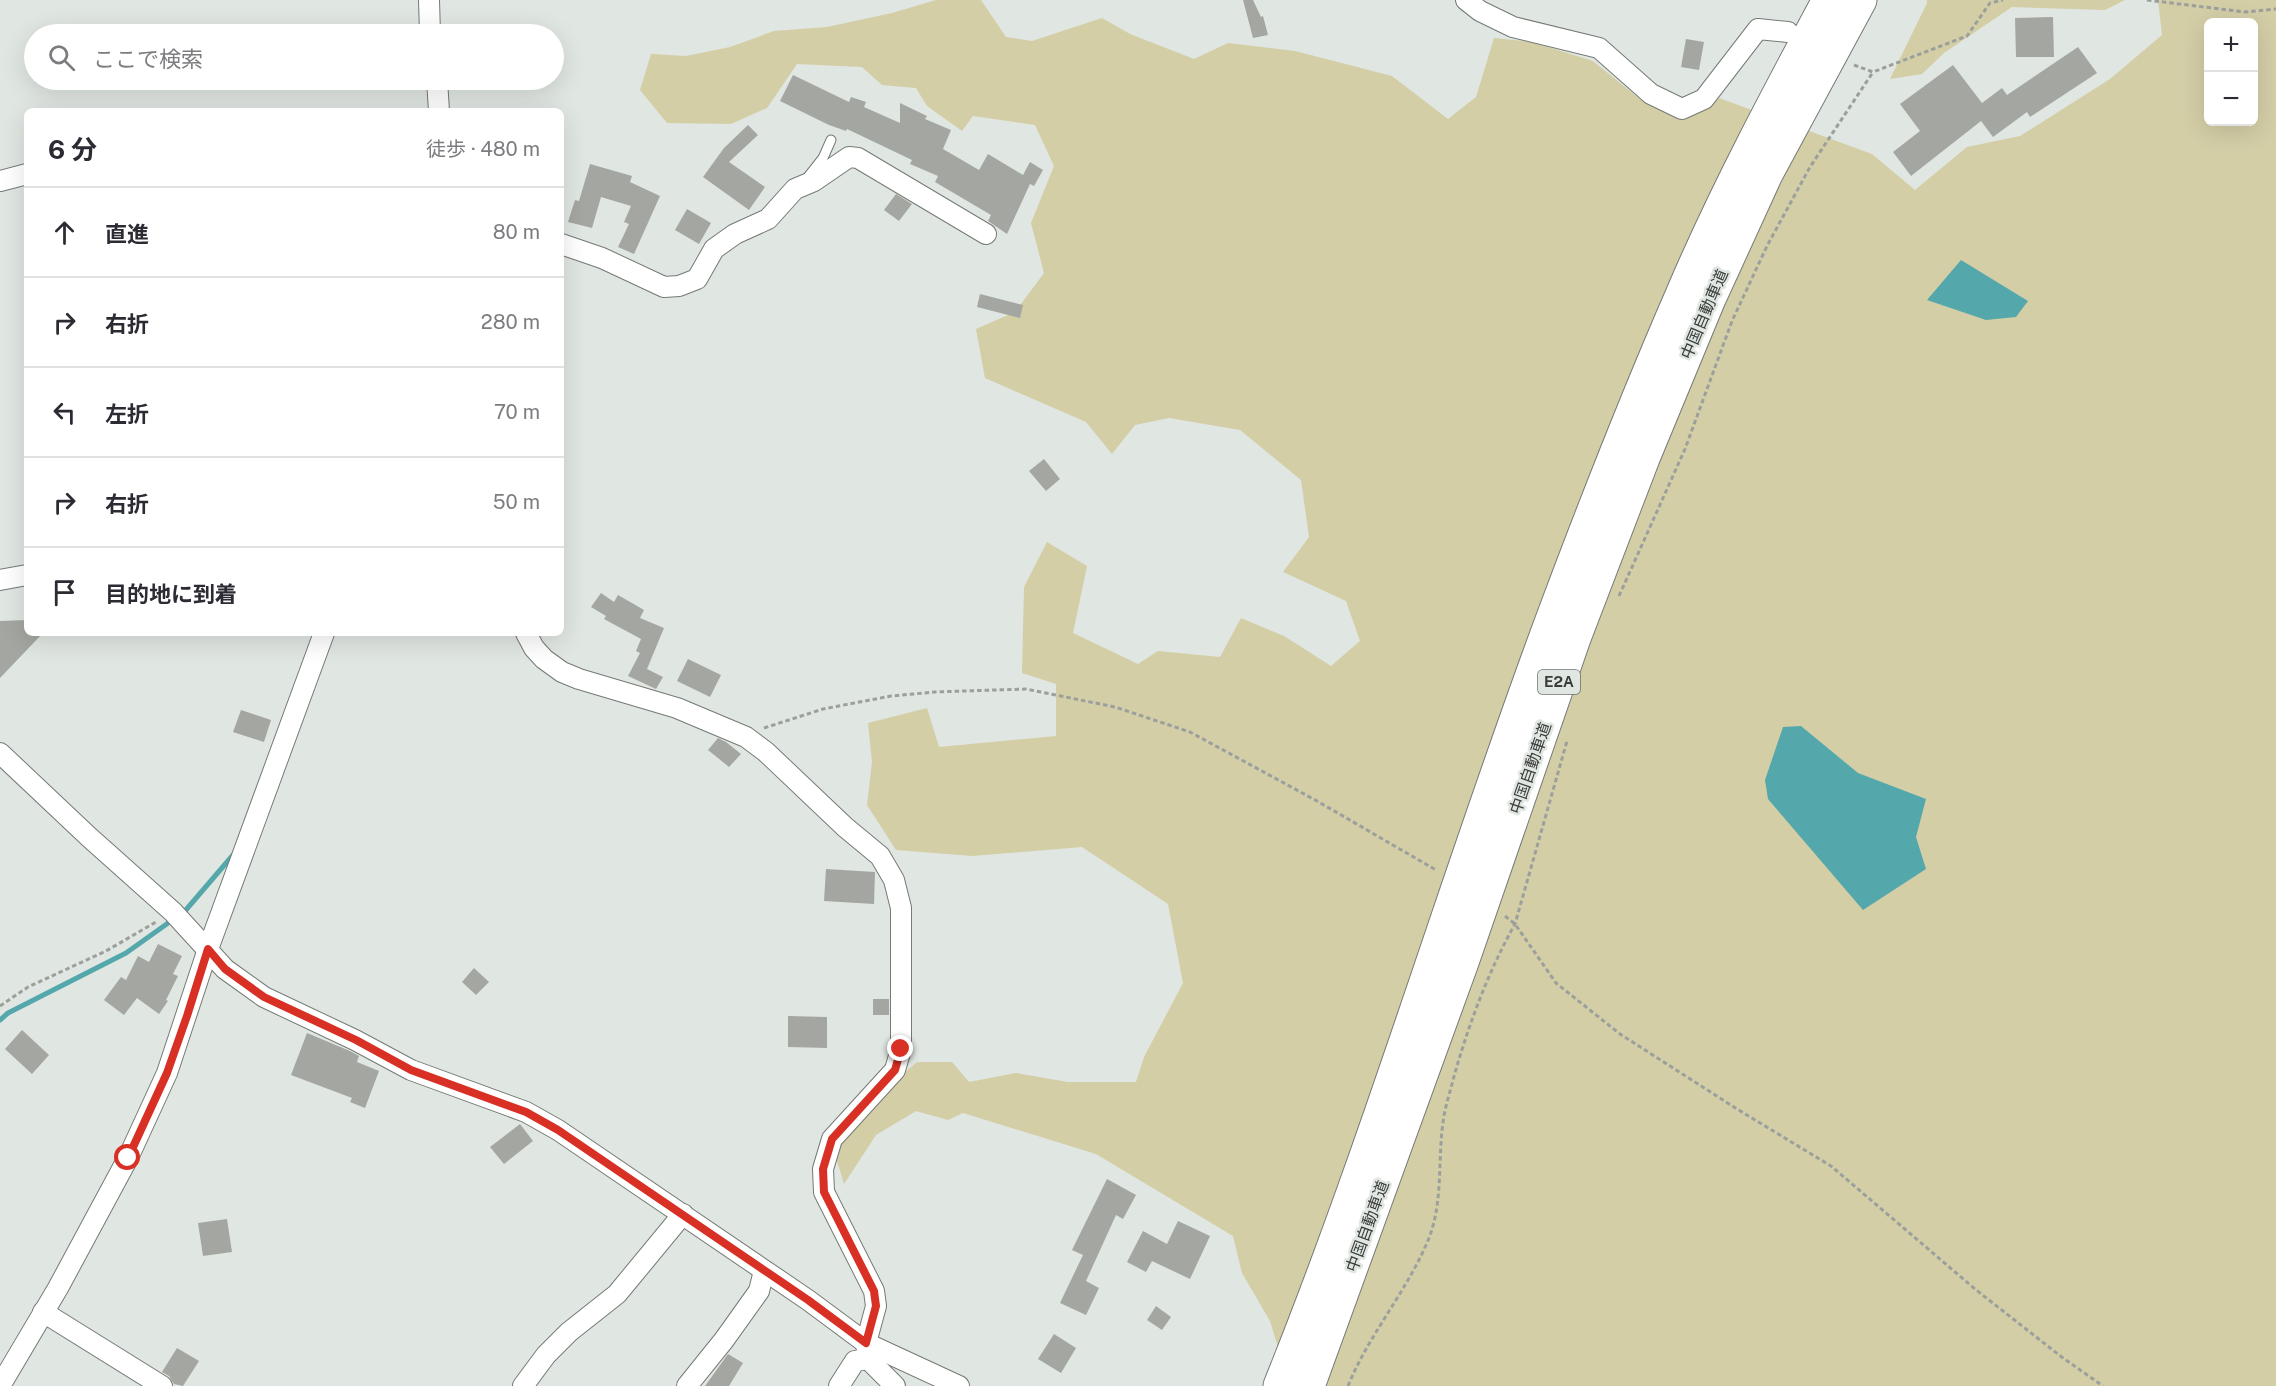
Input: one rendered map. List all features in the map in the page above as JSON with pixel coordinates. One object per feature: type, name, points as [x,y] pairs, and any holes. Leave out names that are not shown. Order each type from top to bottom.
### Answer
[{"type":"highway","name":"中国自動車道","points":[[1280,1386],[1365,1159],[1551,623],[1620,446],[1687,283],[1743,165],[1829,0]]},
{"type":"highway","name":"中国自動車道","points":[[1308,1386],[1458,973],[1574,638],[1643,458],[1708,302],[1766,174],[1860,0]]},
{"type":"street","points":[[429,0],[430,24]]},
{"type":"street","points":[[1466,0],[1480,11],[1513,27],[1599,48],[1651,94],[1682,109],[1704,99],[1758,29],[1788,32]]},
{"type":"street","points":[[438,90],[439,108]]},
{"type":"street","points":[[564,245],[602,258],[664,287],[679,286],[697,279],[714,249],[735,234],[768,219],[795,189],[814,181],[849,157],[858,158],[986,234]]},
{"type":"street","points":[[0,181],[24,175]]},
{"type":"street","points":[[0,580],[24,576]]},
{"type":"street","points":[[0,1386],[128,1158],[143,1126],[170,1063],[208,949],[323,636]]},
{"type":"street","points":[[528,636],[544,660],[562,672],[677,708],[746,737],[766,752],[845,827],[880,856],[894,880],[901,908],[901,1049],[895,1070],[832,1139],[823,1169],[824,1192],[874,1291],[875,1312],[867,1351],[855,1361],[839,1386]]},
{"type":"street","points":[[0,753],[88,837],[174,912],[225,969],[264,997],[356,1040],[411,1070],[526,1112],[558,1130],[808,1300],[867,1351],[895,1386]]},
{"type":"street","points":[[523,1386],[546,1355],[569,1332],[617,1294],[683,1215]]},
{"type":"street","points":[[687,1386],[759,1291],[764,1271]]},
{"type":"street","points":[[43,1312],[162,1386]]},
{"type":"street","points":[[867,1351],[959,1386]]},
{"type":"lane","points":[[795,189],[823,158],[831,140]]},
{"type":"path","points":[[1615,604],[1685,449],[1732,321],[1767,246],[1810,167],[1873,72],[1966,36],[1990,3],[2002,0]]},
{"type":"path","points":[[2146,0],[2245,12],[2276,9]]},
{"type":"path","points":[[1851,64],[1873,72]]},
{"type":"path","points":[[746,737],[768,726],[823,709],[891,696],[1026,689],[1115,707],[1190,732],[1317,801],[1438,871]]},
{"type":"path","points":[[1348,1386],[1356,1367],[1411,1273],[1429,1236],[1437,1202],[1444,1116],[1458,1063],[1474,1013],[1500,950],[1515,924],[1570,732]]},
{"type":"path","points":[[0,1006],[28,987],[106,951],[174,912]]},
{"type":"path","points":[[1503,914],[1515,924],[1556,982],[1620,1034],[1831,1166],[1984,1296],[2103,1386]]},
{"type":"shaded area","points":[[936,0],[981,0],[1006,37],[1032,41],[1102,18],[1130,34],[1194,59],[1228,43],[1295,51],[1392,76],[1448,119],[1476,97],[1494,38],[1532,42],[1593,61],[1641,100],[1682,114],[1719,98],[1872,154],[1915,190],[1967,147],[2020,136],[2110,79],[2162,35],[2158,0],[2276,0],[2276,1386],[1290,1386],[1270,1321],[1242,1273],[1233,1236],[1096,1154],[963,1113],[948,1120],[916,1111],[876,1135],[844,1184],[834,1151],[889,1086],[917,1062],[952,1062],[969,1082],[1016,1073],[1068,1082],[1136,1082],[1144,1057],[1183,983],[1168,904],[1082,847],[972,856],[896,850],[867,805],[872,762],[868,723],[927,708],[939,747],[1056,736],[1056,684],[1022,673],[1024,587],[1047,542],[1087,566],[1073,633],[1138,664],[1158,651],[1220,657],[1241,618],[1284,636],[1331,666],[1360,641],[1346,601],[1283,572],[1309,537],[1301,480],[1240,430],[1169,418],[1135,425],[1112,454],[1086,422],[985,378],[976,329],[1015,312],[1044,273],[1031,223],[1054,166],[1035,125],[973,116],[962,131],[927,106],[916,88],[882,85],[862,67],[797,64],[767,108],[731,124],[667,123],[640,90],[651,54],[686,56],[730,47],[774,31],[827,27],[892,13]]},
{"type":"shaded area","points":[[1927,0],[2125,0],[2105,10],[2012,7],[1944,53],[1922,74],[1890,79]]},
{"type":"water","points":[[1961,260],[2028,301],[2016,317],[1986,320],[1927,300]]},
{"type":"water","points":[[1801,726],[1858,773],[1926,799],[1916,837],[1926,869],[1863,910],[1768,799],[1765,780],[1783,727]]},
{"type":"building","points":[[1243,0],[1253,0],[1261,17],[1263,16],[1268,35],[1253,38]]},
{"type":"building","points":[[2053,17],[2054,57],[2016,57],[2015,18]]},
{"type":"building","points":[[1686,39],[1704,42],[1699,70],[1681,67]]},
{"type":"building","points":[[2078,47],[2097,73],[2030,117],[2027,112],[1993,137],[1981,121],[1911,176],[1893,152],[1920,131],[1900,104],[1953,65],[1982,103],[2002,88],[2007,95]]},
{"type":"building","points":[[793,75],[849,102],[851,97],[866,102],[864,107],[900,123],[900,103],[927,116],[925,119],[951,130],[943,149],[979,170],[988,154],[1023,175],[1030,162],[1043,170],[1034,186],[1030,184],[1007,234],[988,221],[991,215],[935,182],[938,176],[910,164],[912,160],[847,129],[846,131],[829,125],[780,101]]},
{"type":"building","points":[[748,125],[758,135],[729,162],[765,187],[749,210],[703,177],[724,148]]},
{"type":"building","points":[[590,164],[632,176],[630,182],[660,196],[634,254],[618,247],[629,224],[624,222],[631,206],[601,197],[592,228],[568,222],[575,200],[579,201]]},
{"type":"building","points":[[896,194],[912,204],[899,221],[884,210]]},
{"type":"building","points":[[687,209],[711,223],[699,244],[675,230]]},
{"type":"building","points":[[980,294],[1023,305],[1020,318],[977,307]]},
{"type":"building","points":[[1044,459],[1060,479],[1046,491],[1029,471]]},
{"type":"building","points":[[601,593],[614,602],[618,595],[644,610],[640,618],[664,628],[647,669],[663,677],[656,689],[628,676],[640,653],[636,651],[641,639],[604,619],[606,616],[591,607]]},
{"type":"building","points":[[24,620],[24,636],[40,636],[0,678],[0,621]]},
{"type":"building","points":[[688,659],[721,675],[710,697],[677,681]]},
{"type":"building","points":[[241,710],[271,720],[264,742],[233,732]]},
{"type":"building","points":[[718,738],[741,754],[729,767],[708,750]]},
{"type":"building","points":[[826,869],[875,872],[874,904],[824,901]]},
{"type":"building","points":[[158,944],[182,956],[173,974],[178,976],[166,1000],[168,1001],[159,1014],[137,998],[124,1015],[104,1000],[121,977],[126,980],[138,956],[149,962]]},
{"type":"building","points":[[474,968],[489,982],[476,995],[462,982]]},
{"type":"building","points":[[873,999],[889,999],[889,1015],[873,1015]]},
{"type":"building","points":[[788,1016],[827,1017],[827,1048],[788,1047]]},
{"type":"building","points":[[22,1030],[49,1055],[32,1074],[5,1049]]},
{"type":"building","points":[[307,1033],[350,1051],[359,1056],[357,1062],[379,1071],[365,1108],[350,1102],[352,1098],[291,1075]]},
{"type":"building","points":[[520,1124],[533,1141],[504,1164],[490,1147]]},
{"type":"building","points":[[1107,1179],[1136,1195],[1123,1219],[1116,1215],[1086,1281],[1099,1288],[1086,1315],[1060,1303],[1083,1255],[1072,1250]]},
{"type":"building","points":[[227,1219],[232,1252],[203,1256],[198,1223]]},
{"type":"building","points":[[1178,1221],[1210,1236],[1190,1279],[1152,1261],[1146,1272],[1127,1262],[1143,1231],[1167,1244]]},
{"type":"building","points":[[1156,1306],[1171,1317],[1162,1330],[1147,1320]]},
{"type":"building","points":[[1054,1334],[1076,1348],[1061,1373],[1038,1359]]},
{"type":"building","points":[[177,1348],[199,1361],[183,1386],[174,1384],[169,1376],[162,1372]]},
{"type":"building","points":[[728,1354],[743,1363],[729,1386],[705,1386]]},
{"type":"waterway","points":[[0,1020],[8,1013],[126,953],[185,911],[233,855]]},
{"type":"route","points":[[128,1158],[167,1073],[208,949],[225,969],[264,997],[356,1040],[411,1070],[526,1112],[558,1130],[808,1300],[866,1343],[876,1306],[874,1291],[824,1192],[823,1169],[832,1139],[895,1070],[901,1049]]}]
